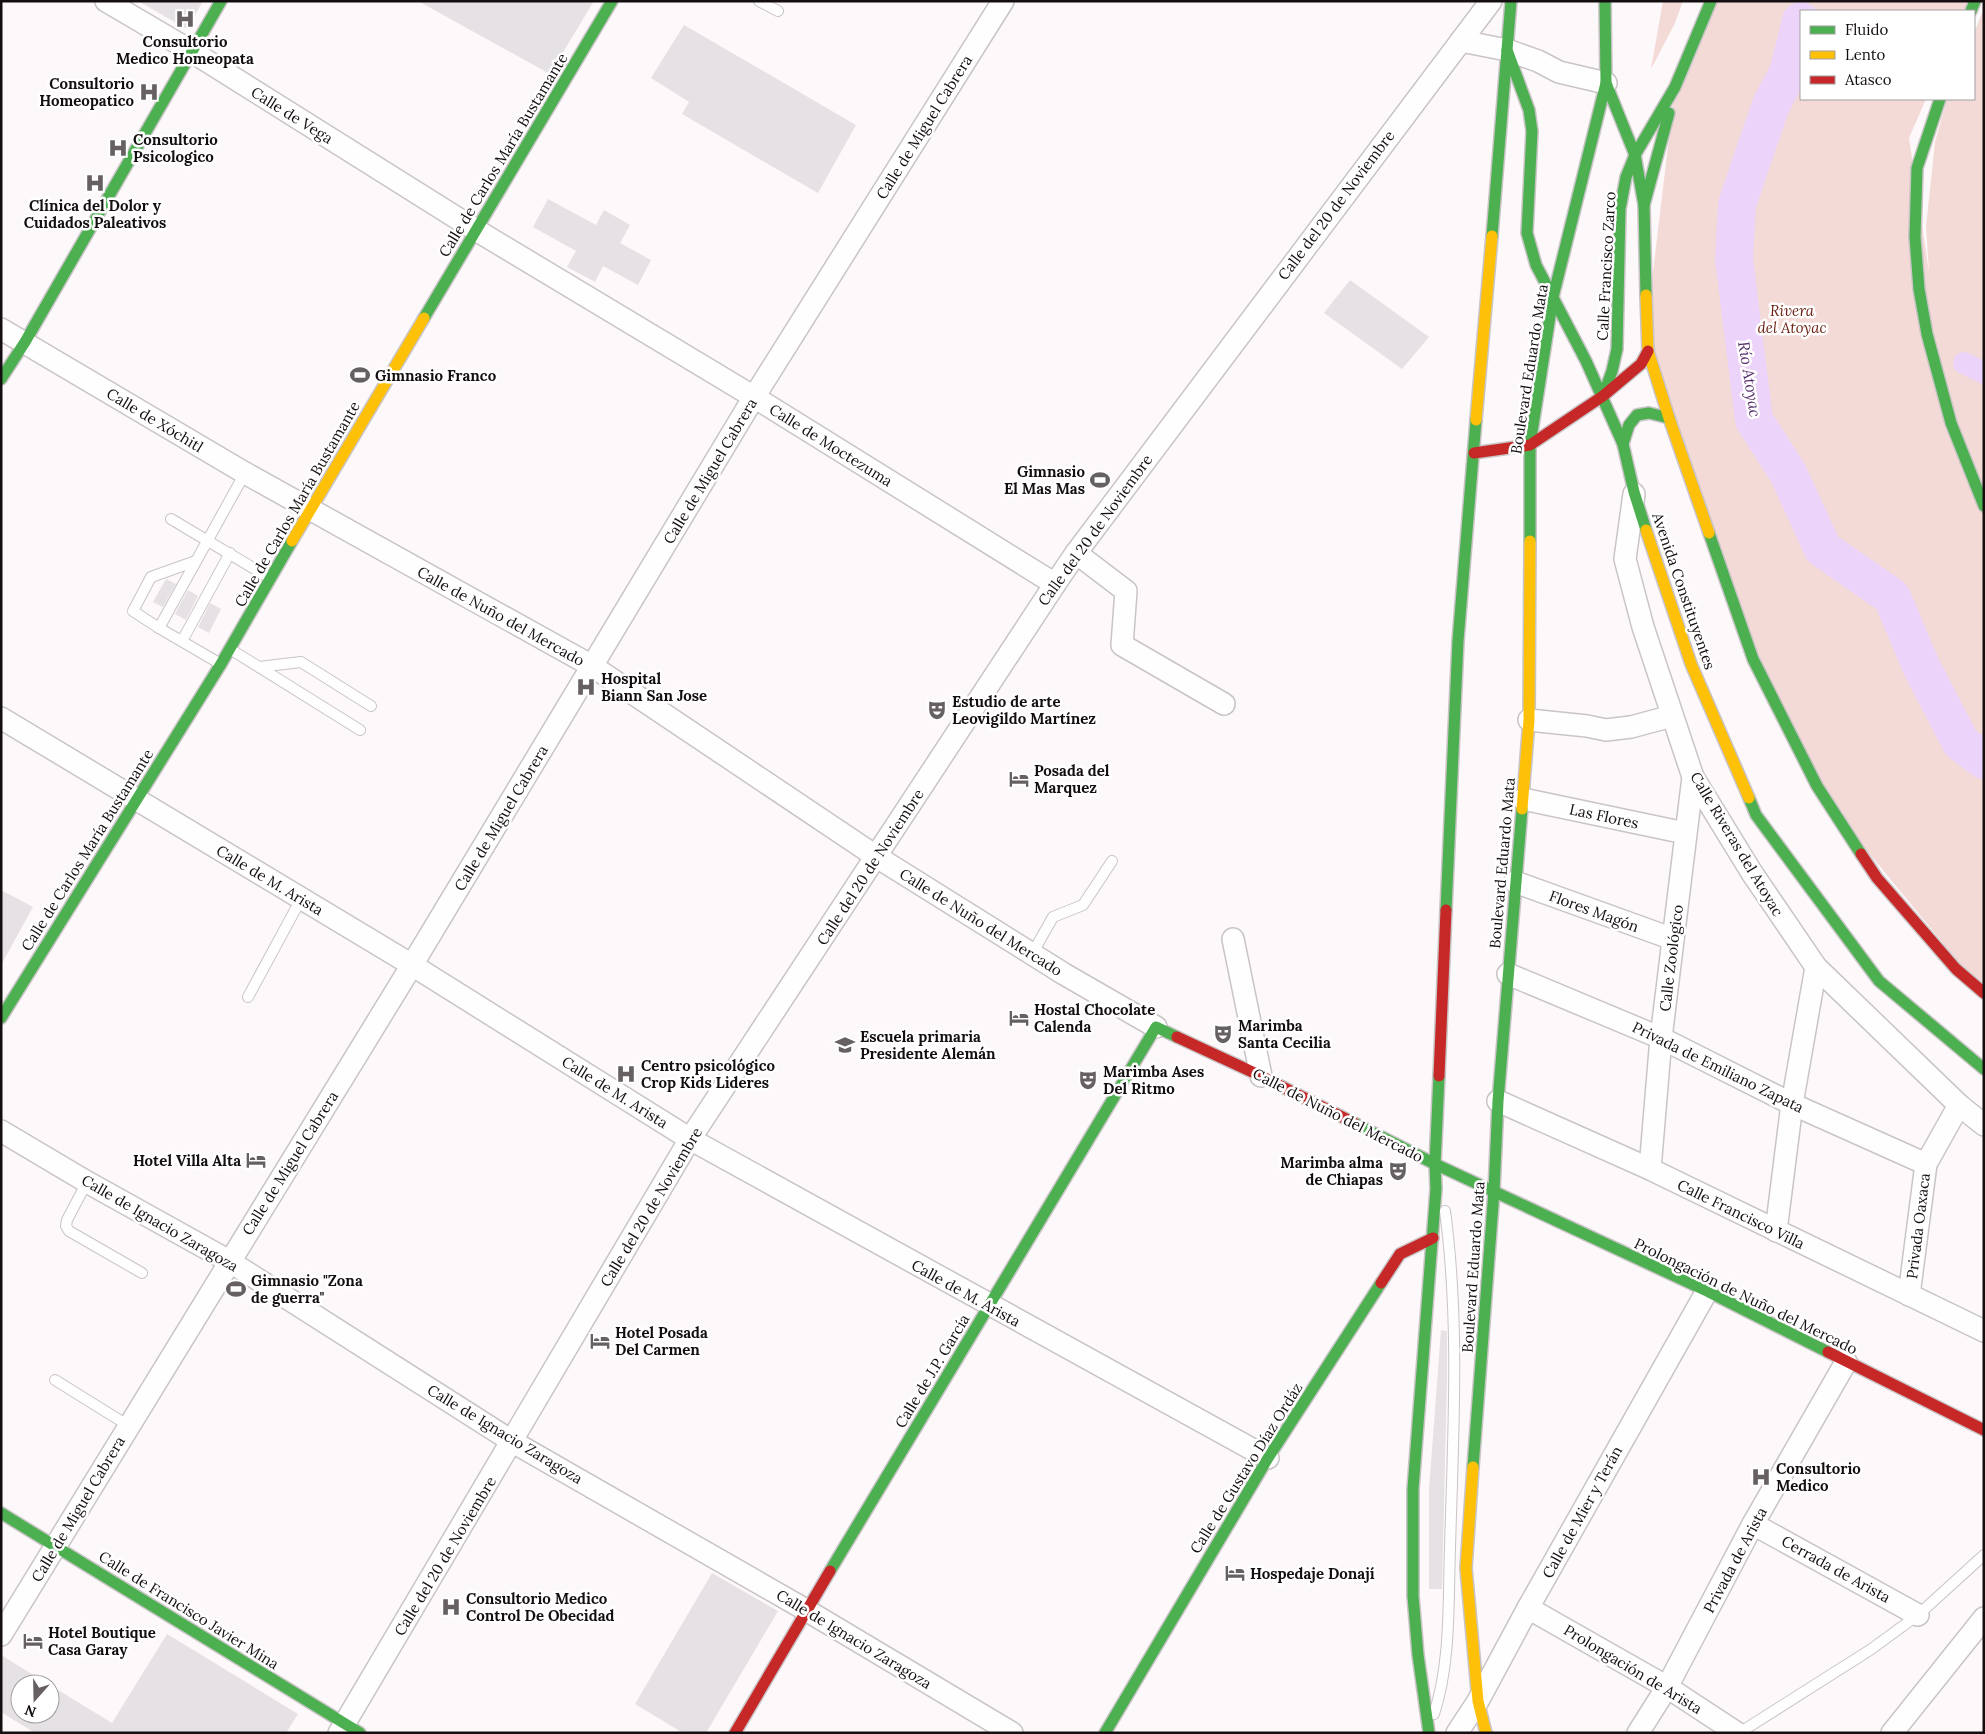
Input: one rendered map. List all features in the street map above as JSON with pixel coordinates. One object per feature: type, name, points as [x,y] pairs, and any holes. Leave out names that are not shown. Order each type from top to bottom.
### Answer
[{"type":"main road","points":[[1,379],[25,342],[221,1]]},
{"type":"main road","name":"Calle de Carlos María Bustamante","points":[[1,1018],[221,664],[310,510],[612,1]]},
{"type":"main road","points":[[1429,1732],[1418,1655],[1413,1596],[1413,1499],[1436,1189],[1435,1164],[1458,641],[1511,1]]},
{"type":"main road","points":[[1605,5],[1615,1]]},
{"type":"main road","name":"Calle Francisco Zarco","points":[[1603,396],[1617,349],[1620,209],[1626,177],[1635,155],[1675,87],[1711,1]]},
{"type":"main road","name":"Boulevard Eduardo Mata","points":[[1486,1733],[1479,1703],[1466,1568],[1494,1191],[1498,1101],[1529,720],[1530,445],[1553,297],[1606,82],[1605,5]]},
{"type":"main road","name":"Avenida Constituyentes","points":[[1507,50],[1530,110],[1532,131],[1527,233],[1536,265],[1603,396],[1623,444],[1634,492],[1691,664],[1756,815],[1879,981],[1984,1069]]},
{"type":"main road","points":[[1606,82],[1635,155],[1644,205],[1648,351],[1669,418],[1753,659],[1817,786],[1877,878],[1956,969],[1984,993]]},
{"type":"main road","name":"Calle Francisco Zarco","points":[[1644,205],[1664,136],[1675,87]]},
{"type":"main road","points":[[1940,100],[1917,168],[1915,237],[1919,290],[1927,334],[1951,423],[1965,463],[1984,506]]},
{"type":"main road","points":[[1474,453],[1530,445],[1603,396],[1641,364],[1648,351]]},
{"type":"main road","points":[[1623,444],[1627,428],[1633,416],[1643,412],[1654,412],[1669,418]]},
{"type":"main road","name":"Calle de Nuño del Mercado","points":[[1156,1027],[1261,1076],[1435,1164],[1494,1191]]},
{"type":"main road","name":"Calle de J.P. García","points":[[735,1733],[806,1610],[1156,1027]]},
{"type":"main road","name":"Prolongación de Nuño del Mercado","points":[[1494,1191],[1707,1291],[1984,1430]]},
{"type":"main road","name":"Calle de Gustavo Díaz Ordáz","points":[[1105,1733],[1268,1458],[1400,1254],[1433,1238]]},
{"type":"main road","name":"Calle de Francisco Javier Mina","points":[[1,1513],[56,1545],[348,1730]]},
{"type":"street","name":"Calle de Vega","points":[[106,1],[191,51],[476,230]]},
{"type":"street","name":"Calle de Miguel Cabrera","points":[[1,1635],[412,965],[754,397],[1003,1]]},
{"type":"street","name":"Calle del 20 de Noviembre","points":[[348,1730],[513,1442],[690,1140],[1055,584],[1076,553],[1491,1]]},
{"type":"street","points":[[1461,41],[1507,50],[1538,61],[1559,72],[1606,82]]},
{"type":"street","name":"Calle de Moctezuma","points":[[476,230],[754,397],[1055,584]]},
{"type":"street","name":"Calle de Xóchitl","points":[[1,329],[310,510]]},
{"type":"street","name":"Calle Riveras del Atoyac","points":[[1634,492],[1625,559],[1643,627],[1694,777],[1752,873],[1816,968],[1959,1105],[1984,1125]]},
{"type":"street","name":"Calle de Nuño del Mercado","points":[[310,510],[592,666],[877,857],[1032,954],[1156,1027]]},
{"type":"street","points":[[1076,553],[1126,591],[1122,645],[1224,704]]},
{"type":"street","points":[[1529,720],[1606,730],[1631,728],[1672,716]]},
{"type":"street","name":"Calle de M. Arista","points":[[1,718],[412,965],[690,1140],[1268,1458]]},
{"type":"street","name":"Calle Zoológico","points":[[1650,1169],[1661,1038],[1694,777]]},
{"type":"street","name":"Las Flores","points":[[1523,799],[1686,833]]},
{"type":"street","name":"Flores Magón","points":[[1515,882],[1674,939]]},
{"type":"street","points":[[1233,939],[1261,1076]]},
{"type":"street","points":[[1776,1231],[1792,1104],[1816,968]]},
{"type":"street","name":"Privada de Emiliano Zapata","points":[[1508,974],[1661,1038],[1792,1104],[1926,1164]]},
{"type":"street","name":"Calle Francisco Villa","points":[[1498,1101],[1650,1169],[1984,1331]]},
{"type":"street","name":"Privada Oaxaca","points":[[1909,1295],[1926,1164],[1959,1105]]},
{"type":"street","name":"Calle de Ignacio Zaragoza","points":[[1,1131],[87,1182],[229,1261],[513,1442],[806,1610],[1012,1733]]},
{"type":"street","name":"Calle de Mier y Terán","points":[[1457,1733],[1479,1703],[1528,1608],[1707,1291]]},
{"type":"street","name":"Privada de Arista","points":[[1638,1733],[1667,1687],[1754,1524],[1846,1362]]},
{"type":"street","name":"Cerrada de Arista","points":[[1754,1524],[1918,1615]]},
{"type":"street","name":"Prolongación de Arista","points":[[1528,1608],[1667,1687],[1738,1733]]},
{"type":"street","points":[[1892,1733],[1984,1618]]},
{"type":"lane","points":[[760,1],[778,11]]},
{"type":"lane","points":[[159,628],[245,473]]},
{"type":"lane","points":[[171,519],[271,578]]},
{"type":"lane","points":[[182,641],[230,554]]},
{"type":"lane","points":[[196,561],[151,577],[133,611],[221,664]]},
{"type":"lane","points":[[229,648],[360,730]]},
{"type":"lane","points":[[259,667],[301,662],[372,706]]},
{"type":"lane","points":[[1032,954],[1053,918],[1083,905],[1112,861]]},
{"type":"lane","points":[[248,997],[301,899]]},
{"type":"lane","points":[[87,1182],[67,1220],[66,1226],[70,1231],[142,1273]]},
{"type":"lane","points":[[1429,1732],[1441,1693],[1446,1641],[1453,1460],[1454,1299],[1452,1260],[1445,1210],[1436,1189]]},
{"type":"lane","points":[[56,1380],[129,1426]]},
{"type":"lane","points":[[1738,1733],[1870,1650],[1918,1615],[1984,1555]]},
{"type":"lane","points":[[1473,1733],[1479,1703]]},
{"type":"green space","points":[[1663,1],[1683,1],[1675,23],[1651,69]]},
{"type":"green space","name":"Rivera del Atoyac","points":[[1710,1],[1969,1],[1964,10],[1800,10],[1800,100],[1926,100],[1909,138],[1929,272],[1926,227],[1935,142],[1947,100],[1975,100],[1975,30],[1984,8],[1984,993],[1827,802],[1753,659],[1646,331],[1675,87]]},
{"type":"building","name":"Consultorio Medico Homeopata","points":[[138,1],[203,1],[187,29]]},
{"type":"building","points":[[418,1],[594,1],[550,74]]},
{"type":"building","points":[[684,25],[856,125],[818,193],[682,114],[689,102],[651,78]]},
{"type":"building","points":[[548,199],[596,225],[604,210],[630,225],[620,243],[651,260],[638,285],[603,266],[595,282],[567,267],[576,251],[533,227]]},
{"type":"building","points":[[1350,280],[1429,337],[1402,369],[1324,313]]},
{"type":"building","points":[[166,579],[176,584],[163,607],[153,602]]},
{"type":"building","points":[[188,590],[198,596],[186,620],[175,614]]},
{"type":"building","points":[[210,603],[221,609],[209,633],[198,627]]},
{"type":"building","points":[[1,890],[33,907],[1,965]]},
{"type":"building","points":[[1441,1330],[1447,1331],[1442,1589],[1429,1589],[1429,1490]]},
{"type":"building","points":[[712,1573],[778,1611],[706,1733],[683,1733],[635,1704]]},
{"type":"building","points":[[167,1634],[298,1714],[286,1733],[35,1733],[20,1724],[60,1724],[60,1691],[112,1723]]},
{"type":"building","points":[[1,1655],[32,1674],[10,1674],[10,1718],[1,1712]]},
{"type":"waterway","name":"Río Atoyac","points":[[1800,25],[1788,73],[1771,105],[1737,204],[1734,259],[1754,420],[1788,473],[1823,549],[1892,597],[1921,666],[1961,743],[1984,760]]},
{"type":"waterway","points":[[1964,363],[1984,373]]},
{"type":"traffic: fast","points":[[1,379],[25,342],[221,1]]},
{"type":"traffic: fast","points":[[424,318],[612,1]]},
{"type":"traffic: fast","points":[[1511,1],[1507,50],[1529,110],[1532,131],[1527,233],[1536,265],[1586,361],[1623,444],[1634,492],[1646,530]]},
{"type":"traffic: fast","points":[[1605,1],[1606,83],[1635,155],[1644,205],[1646,295]]},
{"type":"traffic: fast","points":[[1603,396],[1617,349],[1620,209],[1626,177],[1635,155],[1675,87],[1711,1]]},
{"type":"traffic: fast","points":[[1971,10],[1975,1]]},
{"type":"traffic: fast","points":[[1492,236],[1507,50]]},
{"type":"traffic: fast","points":[[1530,541],[1530,445],[1553,297],[1606,83]]},
{"type":"traffic: fast","points":[[1940,100],[1917,168],[1915,237],[1919,289],[1927,334],[1951,423],[1984,506]]},
{"type":"traffic: fast","points":[[1644,205],[1669,113]]},
{"type":"traffic: fast","points":[[1623,444],[1629,425],[1637,415],[1649,413],[1669,418]]},
{"type":"traffic: fast","points":[[1446,910],[1458,641],[1476,420]]},
{"type":"traffic: fast","points":[[1709,533],[1753,659],[1817,786],[1861,854]]},
{"type":"traffic: fast","points":[[1,1018],[221,664],[292,541]]},
{"type":"traffic: fast","points":[[1749,798],[1756,815],[1879,981],[1984,1069]]},
{"type":"traffic: fast","points":[[1473,1467],[1494,1191],[1498,1101],[1522,809]]},
{"type":"traffic: fast","points":[[830,1571],[1156,1027],[1177,1037]]},
{"type":"traffic: fast","points":[[1429,1733],[1418,1655],[1413,1596],[1413,1489],[1436,1189],[1435,1164],[1439,1076]]},
{"type":"traffic: fast","points":[[1354,1123],[1435,1164],[1707,1291],[1828,1352]]},
{"type":"traffic: fast","points":[[1105,1733],[1268,1458],[1381,1283]]},
{"type":"traffic: fast","points":[[1,1513],[360,1733]]},
{"type":"traffic: slow","points":[[1476,420],[1492,236]]},
{"type":"traffic: slow","points":[[1646,295],[1648,351],[1709,533]]},
{"type":"traffic: slow","points":[[292,541],[424,318]]},
{"type":"traffic: slow","points":[[1646,530],[1691,664],[1749,798]]},
{"type":"traffic: slow","points":[[1522,809],[1529,720],[1530,541]]},
{"type":"traffic: slow","points":[[1473,1467],[1466,1568],[1478,1701],[1486,1733]]},
{"type":"traffic: jam","points":[[1474,453],[1530,445],[1603,396],[1641,364],[1648,351]]},
{"type":"traffic: jam","points":[[1861,854],[1877,878],[1956,969],[1984,993]]},
{"type":"traffic: jam","points":[[1439,1076],[1446,910]]},
{"type":"traffic: jam","points":[[1177,1037],[1261,1076],[1354,1123]]},
{"type":"traffic: jam","points":[[1381,1283],[1400,1254],[1433,1238]]},
{"type":"traffic: jam","points":[[1828,1352],[1984,1430]]},
{"type":"traffic: jam","points":[[735,1733],[830,1571]]},
{"type":"place","name":"Consultorio Medico Homeopata","points":[[185,19]]},
{"type":"place","name":"Consultorio Homeopatico","points":[[149,92]]},
{"type":"place","name":"Consultorio Psicologico","points":[[118,148]]},
{"type":"place","name":"Clínica del Dolor y Cuidados Paleativos","points":[[95,183]]},
{"type":"place","name":"Gimnasio Franco","points":[[360,375]]},
{"type":"place","name":"Gimnasio El Mas Mas","points":[[1100,480]]},
{"type":"place","name":"Hospital Biann San Jose","points":[[586,687]]},
{"type":"place","name":"Estudio de arte Leovigildo Martínez","points":[[937,710]]},
{"type":"place","name":"Posada del Marquez","points":[[1019,779]]},
{"type":"place","name":"Hostal Chocolate Calenda","points":[[1019,1018]]},
{"type":"place","name":"Marimba Santa Cecilia","points":[[1223,1034]]},
{"type":"place","name":"Escuela primaria Presidente Alemán","points":[[845,1045]]},
{"type":"place","name":"Centro psicológico Crop Kids Lideres","points":[[626,1074]]},
{"type":"place","name":"Marimba Ases Del Ritmo","points":[[1088,1080]]},
{"type":"place","name":"Hotel Villa Alta","points":[[256,1160]]},
{"type":"place","name":"Marimba alma de Chiapas","points":[[1398,1171]]},
{"type":"place","name":"Gimnasio \"Zona de guerra\"","points":[[236,1289]]},
{"type":"place","name":"Hotel Posada Del Carmen","points":[[600,1341]]},
{"type":"place","name":"Consultorio Medico","points":[[1761,1477]]},
{"type":"place","name":"Hospedaje Donají","points":[[1235,1573]]},
{"type":"place","name":"Consultorio Medico Control De Obecidad","points":[[451,1607]]},
{"type":"place","name":"Hotel Boutique Casa Garay","points":[[33,1641]]}]
